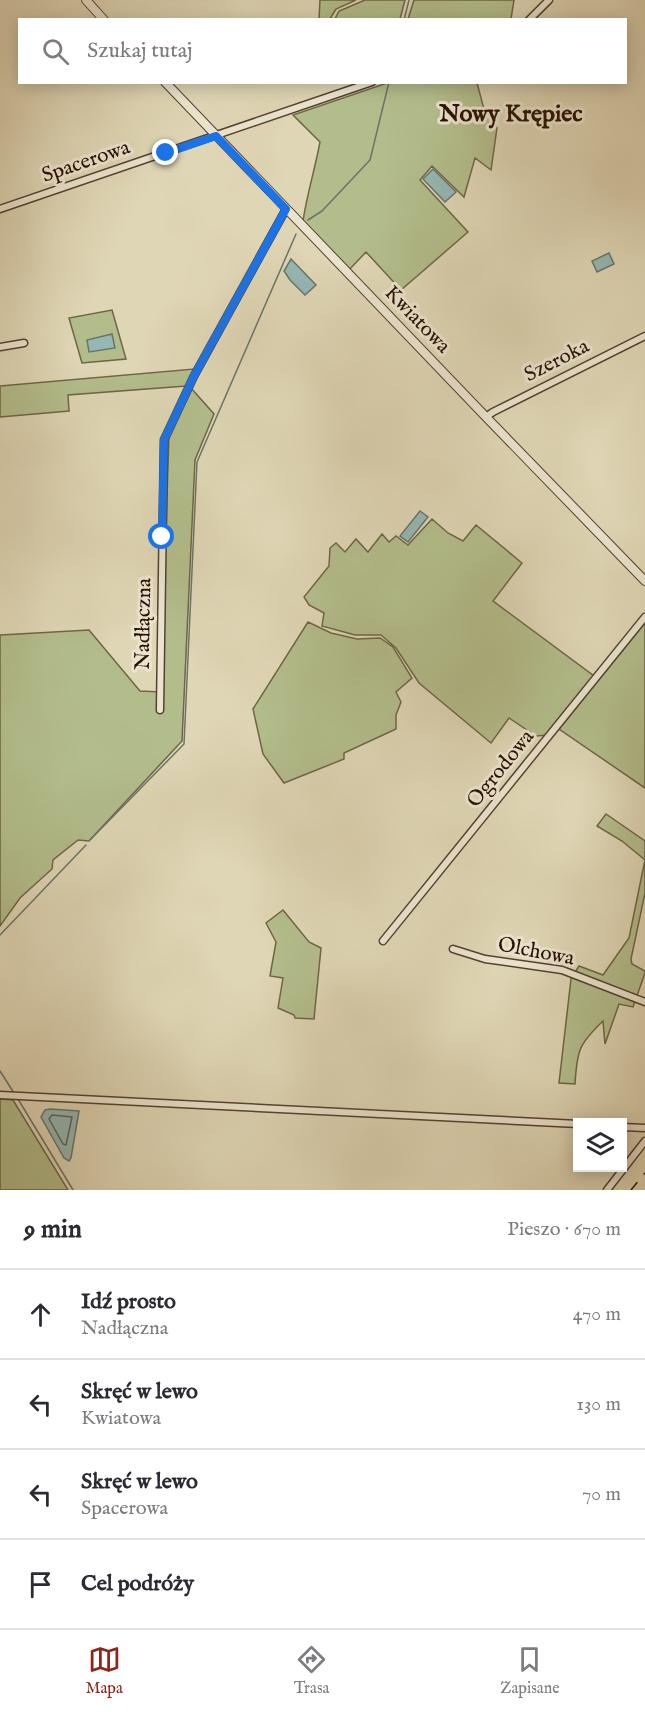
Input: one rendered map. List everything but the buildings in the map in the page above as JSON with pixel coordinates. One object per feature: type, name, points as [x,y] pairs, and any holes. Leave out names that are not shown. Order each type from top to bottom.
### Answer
[{"type":"street","points":[[86,0],[102,18]]},
{"type":"street","points":[[531,18],[549,0]]},
{"type":"street","name":"Kwiatowa","points":[[167,84],[645,581]]},
{"type":"street","name":"Spacerowa","points":[[0,209],[366,84]]},
{"type":"street","name":"Nadłączna","points":[[160,710],[164,440],[194,376],[286,209]]},
{"type":"street","name":"Szeroka","points":[[486,417],[645,336]]},
{"type":"street","points":[[0,347],[24,343]]},
{"type":"street","name":"Ogrodowa","points":[[383,941],[645,617]]},
{"type":"street","name":"Olchowa","points":[[453,949],[485,959],[562,970],[645,1002]]},
{"type":"street","points":[[0,1095],[573,1124]]},
{"type":"street","points":[[627,1126],[645,1128]]},
{"type":"street","points":[[607,1190],[645,1141]]},
{"type":"green space","points":[[320,0],[356,0],[336,9],[331,18],[319,18]]},
{"type":"green space","points":[[365,0],[405,0],[400,18],[336,18],[339,11]]},
{"type":"green space","points":[[414,0],[514,0],[511,18],[408,18]]},
{"type":"green space","points":[[384,84],[477,84],[484,109],[497,128],[491,170],[475,158],[464,197],[432,166],[420,180],[468,232],[401,290],[366,252],[349,270],[303,221],[320,142],[293,115]]},
{"type":"green space","points":[[112,310],[126,359],[82,363],[69,318]]},
{"type":"green space","points":[[194,369],[186,386],[68,395],[69,411],[0,417],[0,386]]},
{"type":"green space","points":[[191,388],[214,414],[195,460],[182,741],[89,841],[78,840],[53,860],[52,869],[20,898],[0,926],[0,635],[89,630],[140,691],[161,692],[169,433]]},
{"type":"green space","points":[[432,519],[448,533],[463,541],[476,525],[522,563],[493,601],[594,676],[547,735],[536,736],[509,718],[491,743],[419,683],[396,648],[381,635],[355,635],[322,626],[324,613],[309,605],[304,597],[329,566],[330,548],[336,543],[345,552],[356,539],[368,552],[382,534],[389,542],[396,536],[408,545]]},
{"type":"green space","points":[[645,621],[645,788],[559,729]]},
{"type":"green space","points":[[308,622],[331,633],[357,639],[380,638],[393,647],[412,678],[396,692],[401,702],[396,715],[396,729],[344,753],[344,759],[284,783],[263,754],[253,709]]},
{"type":"green space","points":[[606,814],[645,841],[645,860],[622,841],[597,826]]},
{"type":"green space","points":[[645,860],[645,893],[631,959],[632,964],[645,973],[633,1007],[619,1004],[605,1044],[603,1021],[584,1042],[578,1055],[575,1084],[559,1083],[571,979],[579,966],[603,975],[629,938]]},
{"type":"green space","points":[[283,910],[309,942],[321,948],[314,1019],[295,1018],[294,1015],[278,1008],[283,978],[270,976],[276,942],[266,923]]},
{"type":"green space","points":[[0,1099],[13,1100],[68,1190],[0,1190]]},
{"type":"water","points":[[433,169],[456,192],[445,202],[423,179]]},
{"type":"water","points":[[609,253],[614,264],[597,272],[592,261]]},
{"type":"water","points":[[291,259],[316,285],[305,295],[284,271]]},
{"type":"water","points":[[112,334],[115,348],[89,352],[87,340]]},
{"type":"water","points":[[420,511],[428,517],[408,542],[400,536]]},
{"type":"water","points":[[45,1110],[79,1111],[69,1161],[64,1158],[41,1117]]},
{"type":"waterway","points":[[404,18],[409,0]]},
{"type":"waterway","points":[[308,220],[322,211],[370,160],[389,84]]},
{"type":"waterway","points":[[91,839],[184,744],[197,462],[296,234]]},
{"type":"waterway","points":[[0,935],[86,845]]},
{"type":"waterway","points":[[0,1071],[14,1093]]},
{"type":"waterway","points":[[18,1099],[73,1190]]},
{"type":"railway","points":[[631,1190],[645,1173]]},
{"type":"district","name":"Nowy Krępiec","points":[[511,114]]},
{"type":"route","points":[[162,537],[163,446],[167,432],[194,376],[286,209],[216,136],[166,153]]}]
